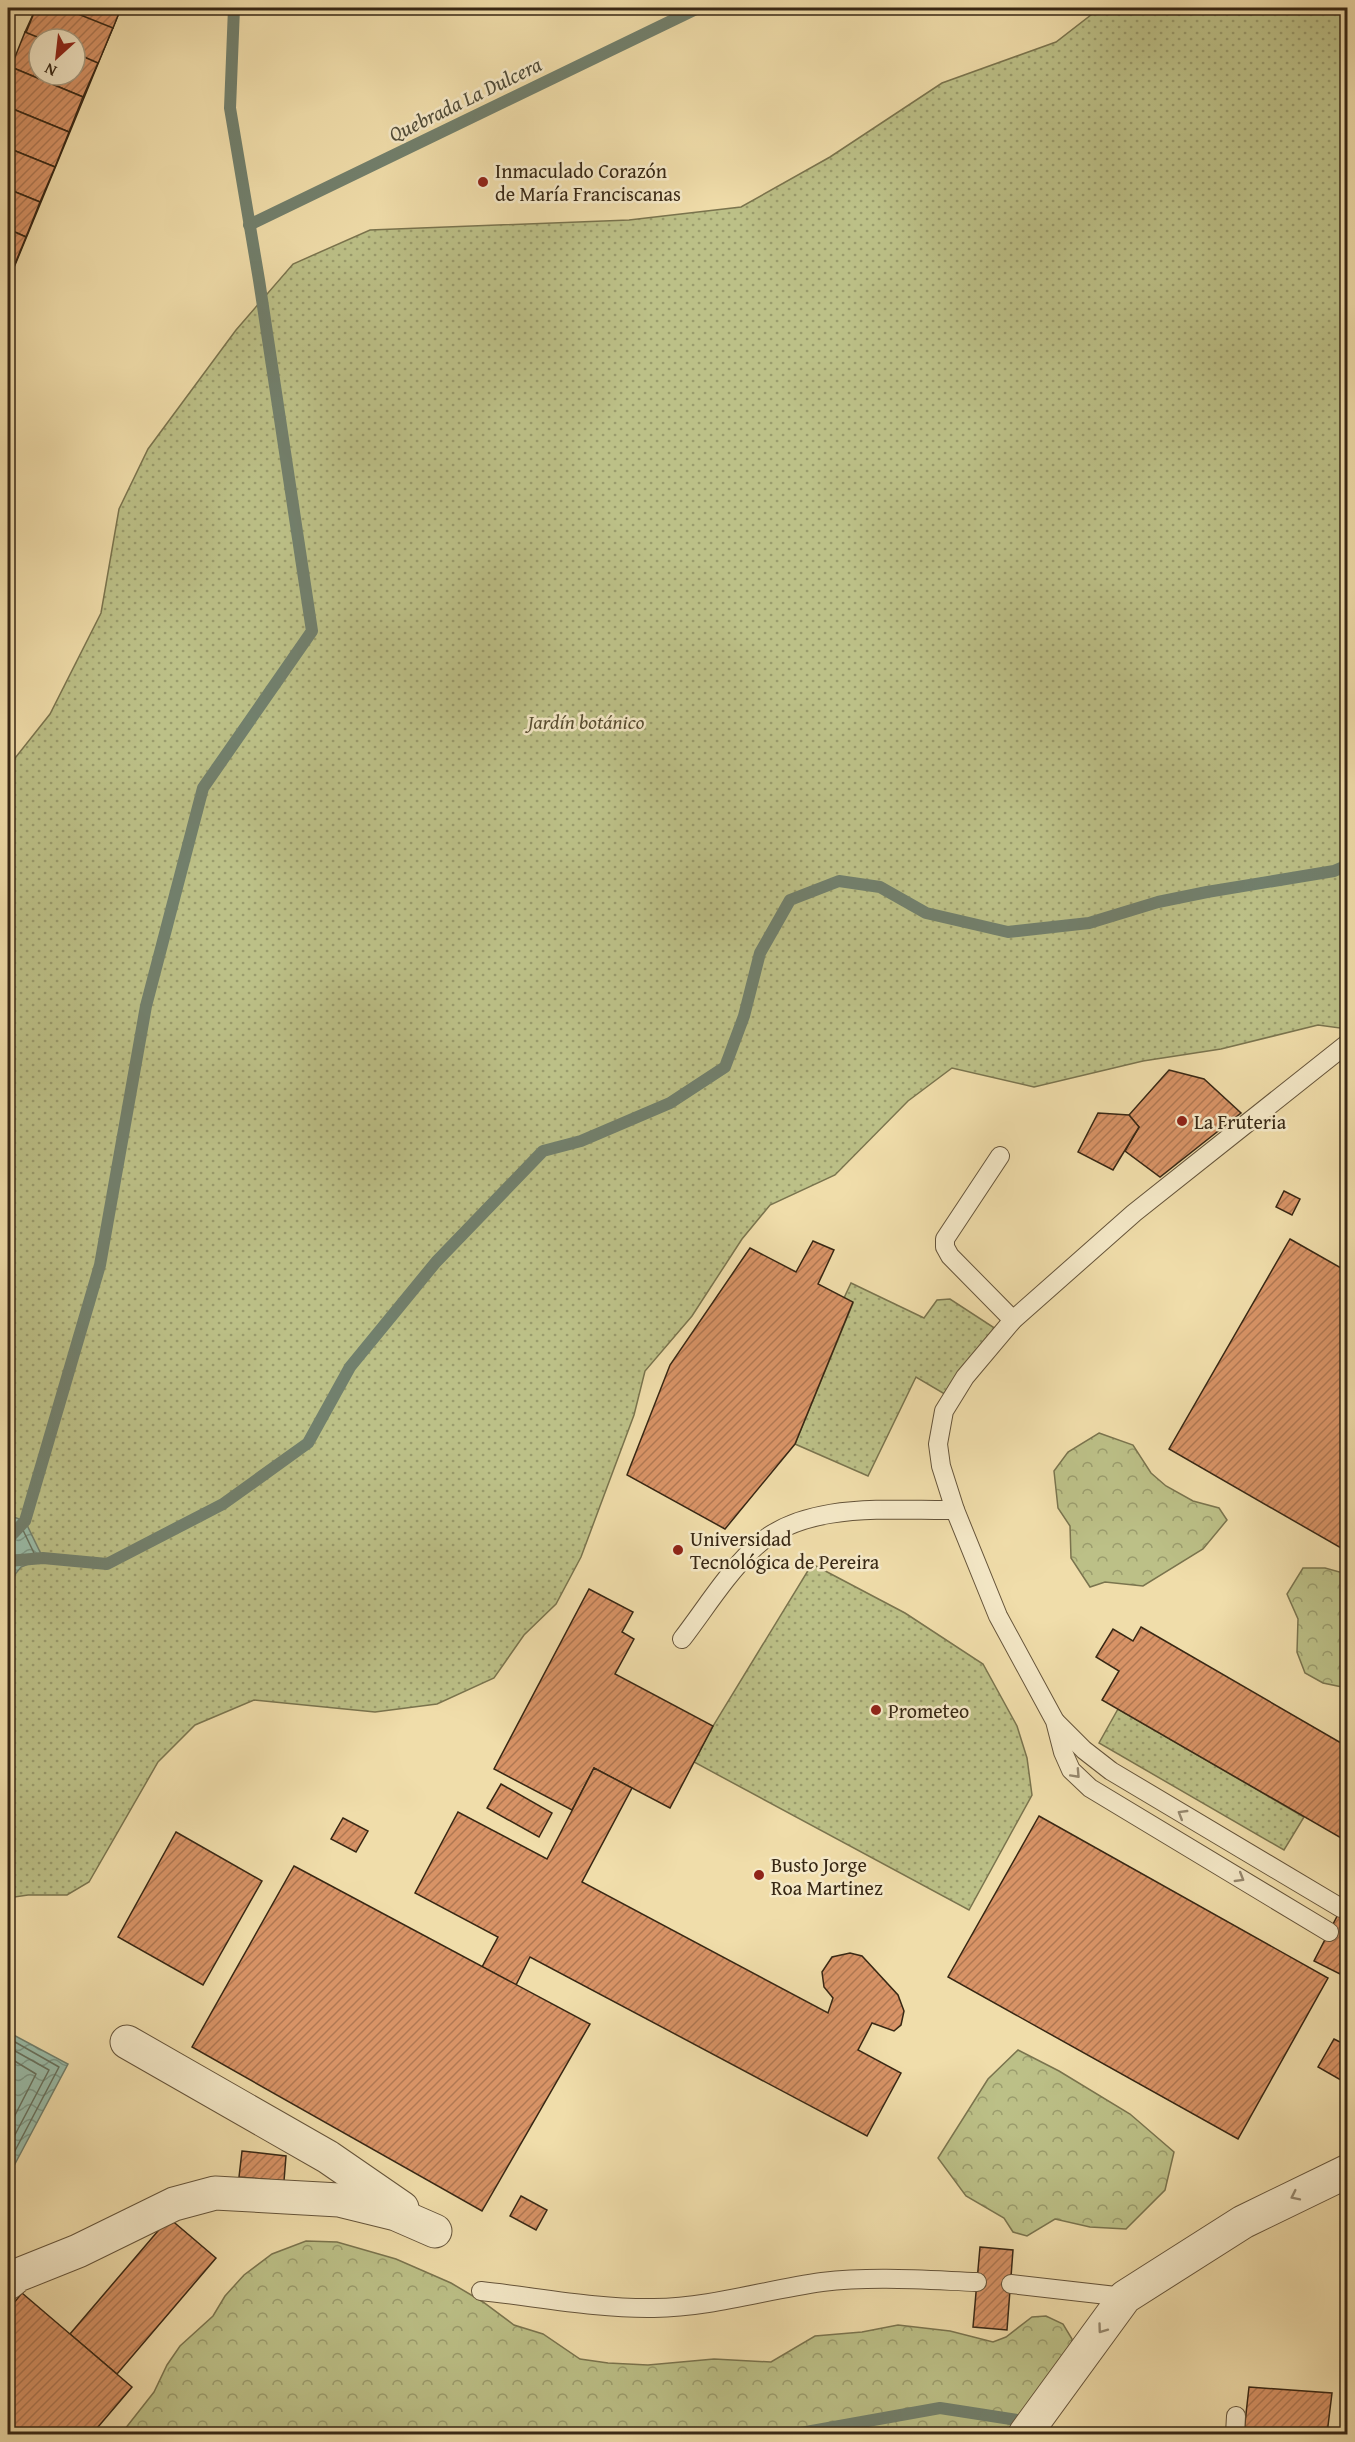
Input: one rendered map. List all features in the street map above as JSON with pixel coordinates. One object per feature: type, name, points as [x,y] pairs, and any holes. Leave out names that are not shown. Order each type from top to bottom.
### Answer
[{"type":"street","points":[[8,2283],[18,2275],[78,2251],[174,2204],[215,2193],[339,2200],[396,2214],[435,2231],[328,2157],[127,2042]]},
{"type":"street","points":[[1025,2434],[1125,2297],[1243,2222],[1347,2171]]},
{"type":"lane","points":[[1329,1932],[1090,1788],[1071,1770],[1054,1721],[998,1616],[955,1510],[941,1466],[938,1444],[944,1411],[965,1377],[1013,1320],[1134,1213],[1347,1042]]},
{"type":"lane","points":[[1000,1156],[945,1239],[945,1247],[950,1256],[1013,1320]]},
{"type":"lane","points":[[682,1639],[734,1569],[754,1547],[783,1528],[820,1515],[955,1510]]},
{"type":"lane","points":[[1054,1721],[1084,1750],[1111,1771],[1341,1908]]},
{"type":"lane","points":[[481,2291],[621,2307],[654,2308],[707,2304],[821,2282],[857,2279],[890,2278],[977,2282]]},
{"type":"lane","points":[[1011,2284],[1125,2297]]},
{"type":"lane","points":[[1235,2434],[1236,2416]]},
{"type":"green space","name":"Jardín botánico","points":[[1100,8],[1347,8],[1347,1029],[1318,1025],[1221,1049],[1143,1061],[1034,1087],[952,1068],[908,1101],[835,1175],[770,1205],[742,1239],[692,1316],[645,1371],[634,1415],[581,1557],[556,1604],[524,1635],[494,1678],[437,1704],[375,1712],[254,1700],[195,1725],[158,1762],[89,1882],[67,1895],[28,1895],[8,1898],[8,767],[50,714],[101,613],[119,509],[148,449],[236,330],[293,264],[370,230],[629,220],[741,207],[830,157],[942,83],[1056,42]]},
{"type":"green space","points":[[851,1283],[924,1318],[937,1300],[950,1299],[996,1329],[948,1396],[916,1377],[868,1476],[795,1444],[853,1303],[844,1298]]},
{"type":"green space","points":[[1099,1433],[1133,1445],[1151,1473],[1166,1486],[1193,1501],[1219,1508],[1227,1520],[1203,1549],[1143,1586],[1105,1582],[1090,1587],[1071,1558],[1070,1526],[1058,1508],[1054,1471],[1068,1452]]},
{"type":"green space","points":[[812,1564],[905,1613],[983,1664],[1017,1726],[1027,1758],[1032,1795],[969,1910],[694,1762],[713,1726]]},
{"type":"green space","points":[[1303,1568],[1325,1568],[1347,1574],[1347,1688],[1323,1683],[1305,1673],[1297,1652],[1298,1619],[1287,1594]]},
{"type":"green space","points":[[1118,1709],[1304,1817],[1284,1850],[1099,1743]]},
{"type":"green space","points":[[1018,2050],[1059,2071],[1130,2114],[1174,2152],[1165,2190],[1126,2229],[1090,2227],[1055,2219],[1027,2236],[1013,2232],[1004,2218],[966,2196],[938,2158],[988,2079]]},
{"type":"green space","points":[[306,2241],[337,2242],[396,2259],[451,2283],[483,2302],[514,2325],[543,2334],[580,2359],[648,2365],[714,2359],[771,2362],[815,2336],[862,2332],[898,2325],[950,2331],[993,2342],[1006,2337],[1032,2317],[1046,2316],[1063,2324],[1072,2339],[1072,2356],[1027,2434],[121,2434],[154,2392],[167,2365],[180,2346],[213,2316],[225,2296],[244,2275],[272,2254]]},
{"type":"water","points":[[8,1515],[25,1521],[43,1558],[21,1567],[8,1583]]},
{"type":"water","points":[[8,2032],[68,2064],[8,2177]]},
{"type":"building","points":[[36,8],[63,8],[113,28],[98,63],[87,58],[87,27],[27,27]]},
{"type":"building","points":[[36,8],[121,8],[8,282],[8,77],[27,30],[27,87],[87,87],[87,27],[28,27]]},
{"type":"building","points":[[63,8],[121,8],[113,28]]},
{"type":"building","points":[[25,32],[27,33],[27,74],[11,67]]},
{"type":"building","points":[[87,58],[98,63],[83,97],[59,87],[87,87]]},
{"type":"building","points":[[11,67],[27,74],[27,87],[59,87],[83,97],[69,132],[8,107],[8,76]]},
{"type":"building","points":[[8,107],[69,132],[55,167],[8,148]]},
{"type":"building","points":[[8,148],[55,167],[40,202],[8,189]]},
{"type":"building","points":[[8,189],[40,202],[26,237],[8,229]]},
{"type":"building","points":[[8,229],[26,237],[12,271],[8,270]]},
{"type":"building","name":"La Fruteria","points":[[1169,1070],[1204,1079],[1241,1113],[1160,1177],[1125,1151],[1139,1127],[1129,1115]]},
{"type":"building","points":[[1098,1113],[1129,1115],[1139,1127],[1113,1170],[1078,1152]]},
{"type":"building","points":[[1284,1191],[1300,1199],[1292,1215],[1276,1207]]},
{"type":"building","points":[[1290,1239],[1348,1272],[1348,1552],[1169,1449]]},
{"type":"building","points":[[813,1241],[834,1250],[818,1284],[853,1302],[795,1444],[725,1529],[627,1475],[670,1365],[750,1248],[796,1272]]},
{"type":"building","points":[[589,1589],[633,1612],[622,1632],[634,1639],[615,1674],[713,1726],[670,1808],[594,1768],[572,1810],[494,1769]]},
{"type":"building","points":[[1141,1627],[1348,1747],[1348,1842],[1102,1700],[1119,1671],[1096,1657],[1113,1629],[1133,1641]]},
{"type":"building","points":[[594,1768],[632,1788],[582,1882],[828,2013],[833,1998],[824,1987],[822,1972],[832,1957],[850,1953],[862,1956],[898,1995],[904,2011],[901,2025],[894,2031],[872,2023],[858,2050],[901,2073],[867,2136],[530,1957],[516,1985],[482,1967],[498,1937],[415,1893],[458,1812],[547,1859]]},
{"type":"building","points":[[501,1784],[552,1813],[539,1837],[487,1808]]},
{"type":"building","points":[[1039,1816],[1328,1978],[1238,2139],[948,1977]]},
{"type":"building","points":[[343,1818],[368,1831],[356,1852],[331,1839]]},
{"type":"building","points":[[176,1832],[262,1881],[203,1985],[118,1937]]},
{"type":"building","points":[[294,1866],[590,2024],[482,2211],[192,2047]]},
{"type":"building","points":[[1348,1895],[1348,1978],[1314,1961]]},
{"type":"building","points":[[1334,2039],[1348,2046],[1346,2083],[1318,2067]]},
{"type":"building","points":[[242,2151],[286,2156],[284,2181],[239,2177]]},
{"type":"building","points":[[521,2196],[547,2210],[536,2230],[510,2216]]},
{"type":"building","points":[[169,2218],[216,2258],[117,2374],[70,2334]]},
{"type":"building","points":[[980,2247],[1013,2250],[1007,2330],[973,2327]]},
{"type":"building","points":[[22,2293],[132,2387],[92,2434],[8,2434],[8,2310]]},
{"type":"building","points":[[1249,2387],[1332,2393],[1327,2434],[1244,2432]]},
{"type":"waterway","points":[[8,1539],[25,1521],[100,1265],[146,1006],[203,788],[312,631],[259,280],[230,108],[234,8]]},
{"type":"waterway","name":"Quebrada La Dulcera","points":[[249,225],[698,8]]},
{"type":"waterway","points":[[8,1561],[43,1558],[107,1564],[223,1504],[308,1443],[350,1367],[436,1262],[543,1151],[581,1141],[670,1103],[725,1067],[744,1016],[760,953],[790,900],[839,881],[880,887],[926,913],[1008,932],[1089,923],[1158,902],[1334,871],[1348,865]]},
{"type":"waterway","points":[[795,2434],[940,2408],[1030,2422]]},
{"type":"place","name":"Inmaculado Corazón de María Franciscanas","points":[[483,182]]},
{"type":"place","name":"La Fruteria","points":[[1182,1121]]},
{"type":"place","name":"Universidad Tecnológica de Pereira","points":[[678,1550]]},
{"type":"place","name":"Prometeo","points":[[876,1710]]},
{"type":"place","name":"Busto Jorge Roa Martinez","points":[[759,1875]]}]
